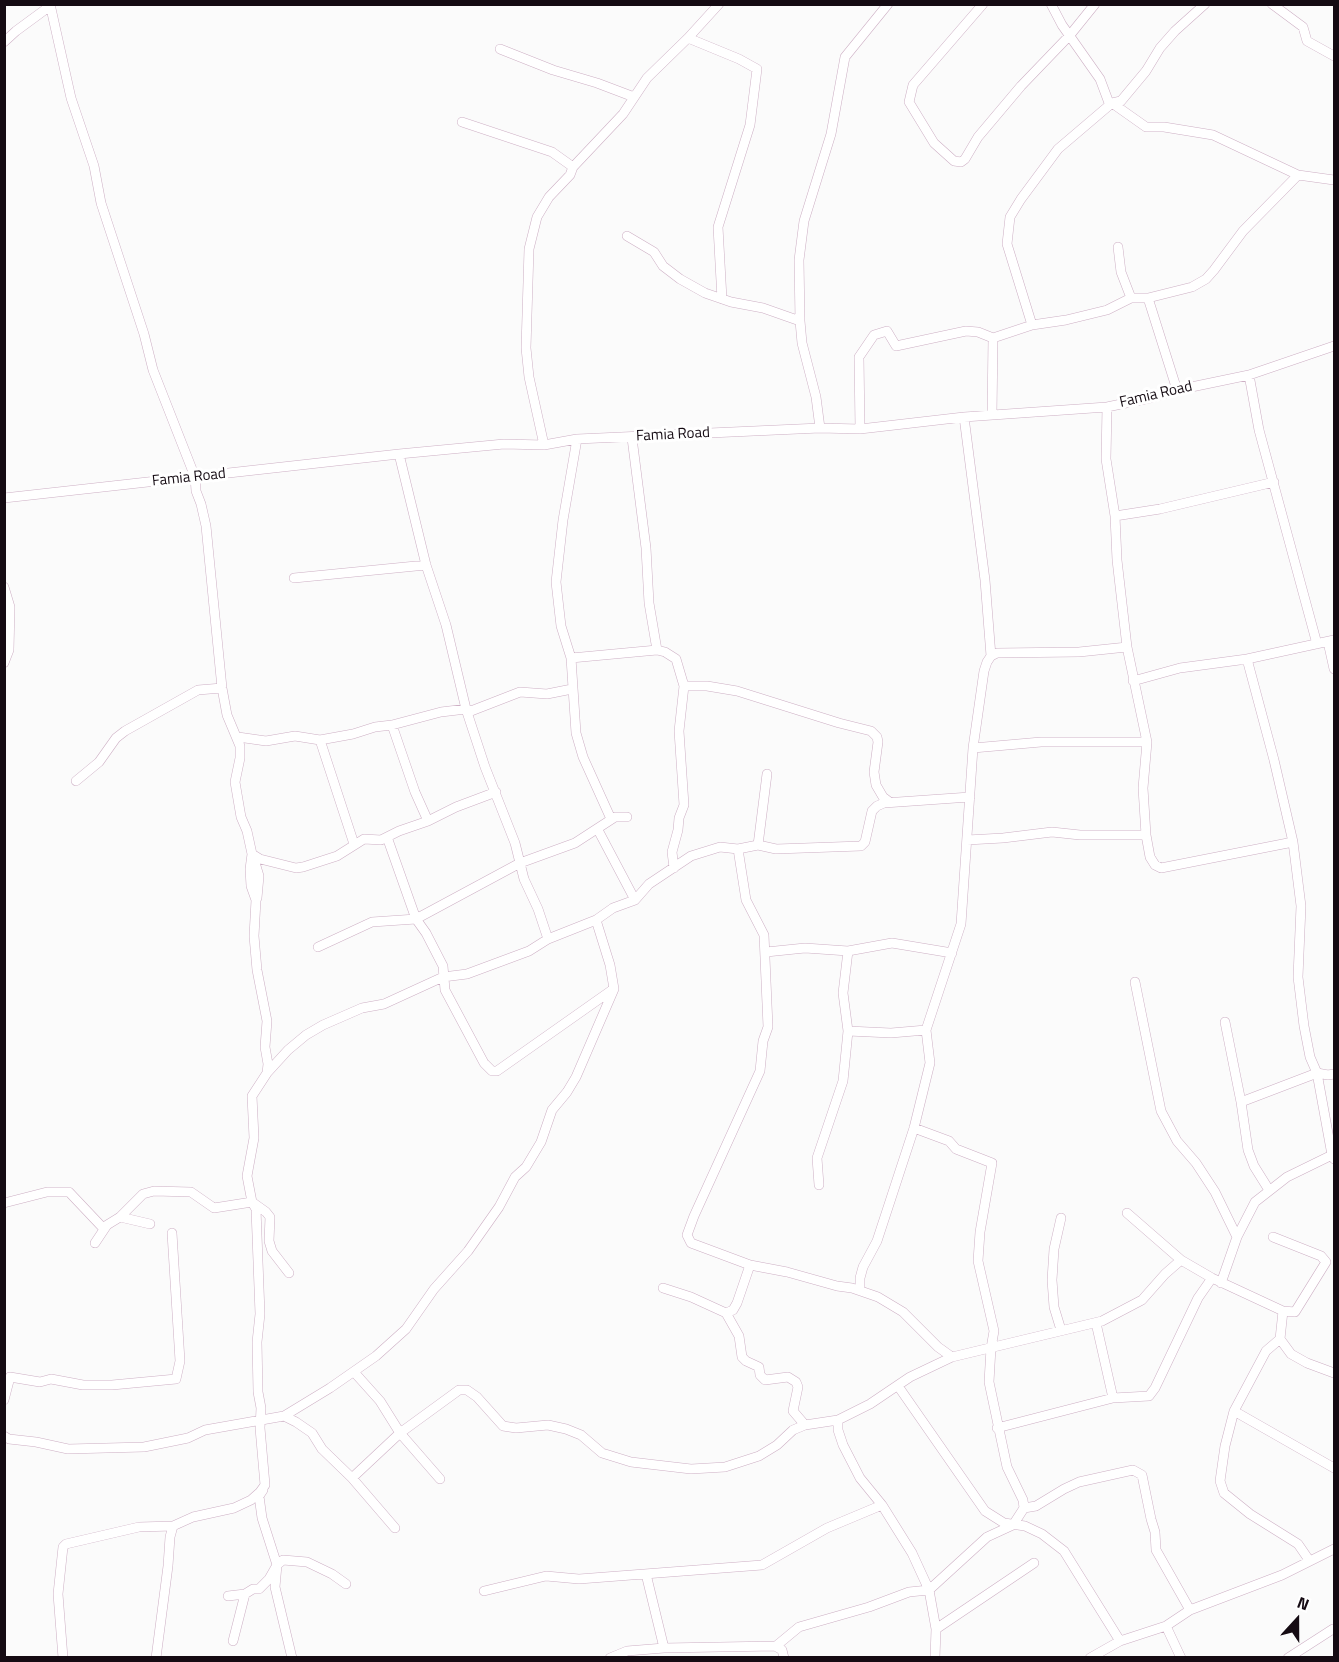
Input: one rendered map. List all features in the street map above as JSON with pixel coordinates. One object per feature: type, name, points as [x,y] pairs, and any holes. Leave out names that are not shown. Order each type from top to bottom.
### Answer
[{"type":"street","points":[[544,445],[529,377],[526,348],[529,249],[537,217],[549,197],[570,175],[573,167],[623,114],[647,78],[719,4]]},
{"type":"street","points":[[820,428],[816,397],[802,343],[800,321],[799,260],[804,221],[831,134],[845,57],[888,4]]},
{"type":"street","points":[[983,4],[913,85],[909,102],[934,143],[954,161],[961,162],[965,159],[978,137],[1095,4]]},
{"type":"street","points":[[1051,4],[1100,79],[1109,103],[1146,127],[1164,127],[1223,139],[1298,175],[1335,180]]},
{"type":"street","points":[[1032,325],[1007,244],[1010,217],[1058,148],[1112,103],[1121,101],[1146,71],[1160,48],[1205,4]]},
{"type":"street","points":[[1272,4],[1303,27],[1307,41],[1335,56]]},
{"type":"street","points":[[4,42],[50,5],[71,98],[94,166],[101,203],[142,327],[153,370],[195,477],[196,491],[206,526],[222,688],[227,715],[238,737],[240,758],[235,782],[241,817],[259,876],[253,926],[257,970],[267,1021],[265,1047],[267,1073]]},
{"type":"street","points":[[688,38],[757,69],[750,125],[718,227],[722,299]]},
{"type":"street","points":[[500,50],[634,97]]},
{"type":"street","points":[[462,122],[552,152],[573,167]]},
{"type":"street","points":[[860,429],[859,357],[874,335],[887,331],[896,346],[966,331],[978,332],[993,338],[1032,325],[1107,310],[1131,298],[1148,298],[1192,287],[1206,279],[1243,231],[1298,175]]},
{"type":"street","points":[[627,236],[654,252],[663,266],[680,279],[705,293],[800,321]]},
{"type":"street","points":[[1118,247],[1121,272],[1131,298]]},
{"type":"street","points":[[1148,298],[1177,390]]},
{"type":"street","points":[[992,415],[993,338]]},
{"type":"street","name":"Famia Road","points":[[4,498],[504,444],[544,445],[577,440],[820,428],[860,429],[964,417],[1107,407],[1249,375],[1335,346]]},
{"type":"street","points":[[1249,375],[1258,430],[1317,644]]},
{"type":"street","points":[[1107,407],[1106,459],[1115,516],[1117,560],[1127,647],[1147,742],[1143,788],[1150,857],[1155,865],[1161,867],[1293,842]]},
{"type":"street","points":[[860,1290],[863,1267],[877,1241],[914,1128],[930,1064],[926,1030],[961,924],[973,748],[984,671],[991,656],[985,580],[964,417]]},
{"type":"street","points":[[632,438],[646,548],[649,603],[657,650]]},
{"type":"street","points":[[577,440],[563,520],[556,582],[561,626],[571,658],[576,733],[602,802],[611,819]]},
{"type":"street","points":[[399,454],[426,565],[446,625],[466,709],[485,767],[515,843],[524,879],[538,909],[548,939]]},
{"type":"street","points":[[1115,516],[1160,509],[1274,482]]},
{"type":"street","points":[[294,578],[426,565]]},
{"type":"street","points":[[4,587],[10,607],[9,650],[4,663]]},
{"type":"street","points":[[1133,681],[1180,668],[1247,659],[1331,641],[1335,669]]},
{"type":"street","points":[[991,656],[997,653],[1079,652],[1127,647]]},
{"type":"street","points":[[571,658],[657,650],[676,659],[684,686],[678,731],[684,805],[672,852],[674,868]]},
{"type":"street","points":[[1221,1283],[1237,1237],[1255,1202],[1287,1178],[1333,1157],[1317,1073],[1310,1057],[1298,977],[1301,906],[1293,842],[1247,659]]},
{"type":"street","points":[[684,686],[707,686],[737,691],[871,731],[877,737],[878,742],[874,772],[876,785],[883,797],[891,803]]},
{"type":"street","points":[[76,781],[99,762],[116,738],[125,731],[198,690],[222,688]]},
{"type":"street","points":[[238,737],[266,741],[295,736],[320,740],[441,712],[466,709],[471,711],[520,692],[547,694],[572,688]]},
{"type":"street","points":[[392,725],[415,792],[428,821]]},
{"type":"street","points":[[320,740],[354,844]]},
{"type":"street","points":[[973,748],[1041,742],[1147,742]]},
{"type":"street","points":[[758,845],[767,774]]},
{"type":"street","points":[[252,854],[260,859],[296,868],[303,867],[337,856],[364,839],[381,840],[496,792]]},
{"type":"street","points":[[292,1658],[275,1587],[277,1565],[262,1518],[260,1496],[265,1485],[257,1342],[260,1314],[256,1209],[252,1202],[247,1176],[254,1138],[251,1101],[253,1091],[267,1073],[288,1050],[323,1025],[362,1008],[384,1004],[443,977],[467,974],[530,951],[548,939],[596,920],[613,908],[635,900],[649,885],[691,856],[720,847],[738,849],[758,845],[776,849],[861,846],[865,842],[872,811],[877,806],[970,797]]},
{"type":"street","points":[[318,947],[372,922],[416,920],[520,863],[575,843],[615,817],[627,817]]},
{"type":"street","points":[[598,830],[635,900]]},
{"type":"street","points":[[967,840],[1052,832],[1080,835],[1146,835]]},
{"type":"street","points":[[387,837],[416,920],[426,933],[443,966],[445,990],[484,1063],[492,1071],[496,1071],[614,989]]},
{"type":"street","points":[[738,849],[746,900],[764,935],[768,1027],[763,1041],[760,1071],[723,1149],[687,1235],[691,1243],[750,1265],[860,1290],[878,1298],[903,1312],[938,1347],[952,1357]]},
{"type":"street","points":[[4,1436],[9,1439],[68,1449],[144,1447],[188,1438],[205,1431],[284,1416],[376,1356],[406,1329],[425,1302],[468,1251],[499,1207],[515,1177],[526,1167],[541,1142],[557,1103],[576,1077],[614,989],[610,965],[596,920]]},
{"type":"street","points":[[766,952],[806,948],[848,951],[892,943],[952,953]]},
{"type":"street","points":[[819,1185],[817,1158],[843,1081],[848,1031],[843,993],[848,951]]},
{"type":"street","points":[[1135,982],[1161,1111],[1177,1141],[1196,1163],[1215,1192],[1237,1237]]},
{"type":"street","points":[[1224,1022],[1241,1102],[1248,1150],[1254,1166],[1269,1190]]},
{"type":"street","points":[[848,1031],[891,1033],[926,1030]]},
{"type":"street","points":[[1241,1102],[1317,1073],[1335,1074]]},
{"type":"street","points":[[776,1646],[799,1627],[869,1607],[909,1592],[929,1590],[987,1537],[1013,1525],[1024,1508],[1023,1500],[1007,1467],[989,1382],[994,1331],[978,1261],[980,1232],[992,1162],[956,1149],[949,1141],[914,1128]]},
{"type":"street","points":[[95,1243],[104,1229],[120,1217],[139,1197],[149,1191],[191,1192],[214,1208],[252,1202],[270,1216],[268,1241],[272,1251],[290,1273]]},
{"type":"street","points":[[4,1203],[47,1192],[69,1192],[104,1229]]},
{"type":"street","points":[[1127,1213],[1181,1260],[1221,1283],[1283,1311],[1295,1312],[1330,1264],[1321,1256],[1273,1237]]},
{"type":"street","points":[[120,1217],[150,1224]]},
{"type":"street","points":[[1061,1218],[1054,1249],[1052,1280],[1054,1307],[1061,1330]]},
{"type":"street","points":[[4,1400],[10,1377],[40,1382],[51,1379],[83,1385],[176,1379],[180,1360],[172,1233]]},
{"type":"street","points":[[352,1478],[400,1433],[459,1390],[467,1390],[477,1397],[503,1426],[516,1428],[548,1425],[581,1435],[602,1453],[631,1462],[691,1469],[725,1467],[759,1456],[777,1445],[793,1430],[805,1425],[838,1420],[870,1404],[910,1377],[952,1357],[1096,1323],[1122,1312],[1142,1300],[1181,1260]]},
{"type":"street","points":[[726,1313],[733,1310],[737,1303],[750,1265]]},
{"type":"street","points":[[997,1428],[1113,1398],[1149,1396],[1198,1298],[1212,1278]]},
{"type":"street","points":[[663,1288],[691,1297],[726,1313],[739,1336],[742,1357],[759,1367],[760,1375],[765,1380],[788,1377],[796,1382],[798,1387],[793,1411],[805,1425]]},
{"type":"street","points":[[1283,1311],[1280,1339],[1291,1354],[1307,1364],[1335,1373]]},
{"type":"street","points":[[1096,1323],[1113,1398]]},
{"type":"street","points":[[1280,1339],[1266,1351],[1234,1411],[1225,1446],[1220,1487],[1250,1514],[1298,1544],[1309,1560]]},
{"type":"street","points":[[354,1372],[380,1401],[400,1433],[440,1479]]},
{"type":"street","points":[[898,1386],[985,1511],[996,1519],[1013,1525],[1025,1526],[1042,1534],[1064,1551],[1120,1641]]},
{"type":"street","points":[[1234,1411],[1335,1467]]},
{"type":"street","points":[[284,1416],[312,1433],[322,1449],[352,1478],[395,1528]]},
{"type":"street","points":[[838,1420],[838,1430],[843,1445],[860,1478],[882,1505],[912,1553],[929,1590],[936,1629],[935,1658]]},
{"type":"street","points":[[1024,1508],[1036,1506],[1079,1482],[1133,1470],[1138,1472],[1142,1475],[1150,1519],[1155,1532],[1156,1550],[1190,1610]]},
{"type":"street","points":[[63,1658],[58,1594],[63,1547],[66,1544],[139,1527],[173,1526],[193,1517],[234,1508],[251,1500],[265,1485]]},
{"type":"street","points":[[484,1591],[546,1576],[579,1579],[762,1565],[827,1528],[882,1505]]},
{"type":"street","points":[[156,1658],[173,1526]]},
{"type":"street","points":[[1090,1658],[1120,1641],[1166,1626],[1190,1610],[1282,1575],[1335,1549]]},
{"type":"street","points":[[228,1596],[260,1589],[283,1560],[308,1562],[346,1584]]},
{"type":"street","points":[[936,1629],[1034,1563]]},
{"type":"street","points":[[646,1574],[664,1648]]},
{"type":"street","points":[[232,1641],[245,1594]]},
{"type":"street","points":[[1166,1626],[1181,1658]]},
{"type":"street","points":[[1288,1658],[1333,1629]]},
{"type":"street","points":[[610,1658],[627,1651],[664,1648],[776,1646],[782,1650],[784,1658]]}]
